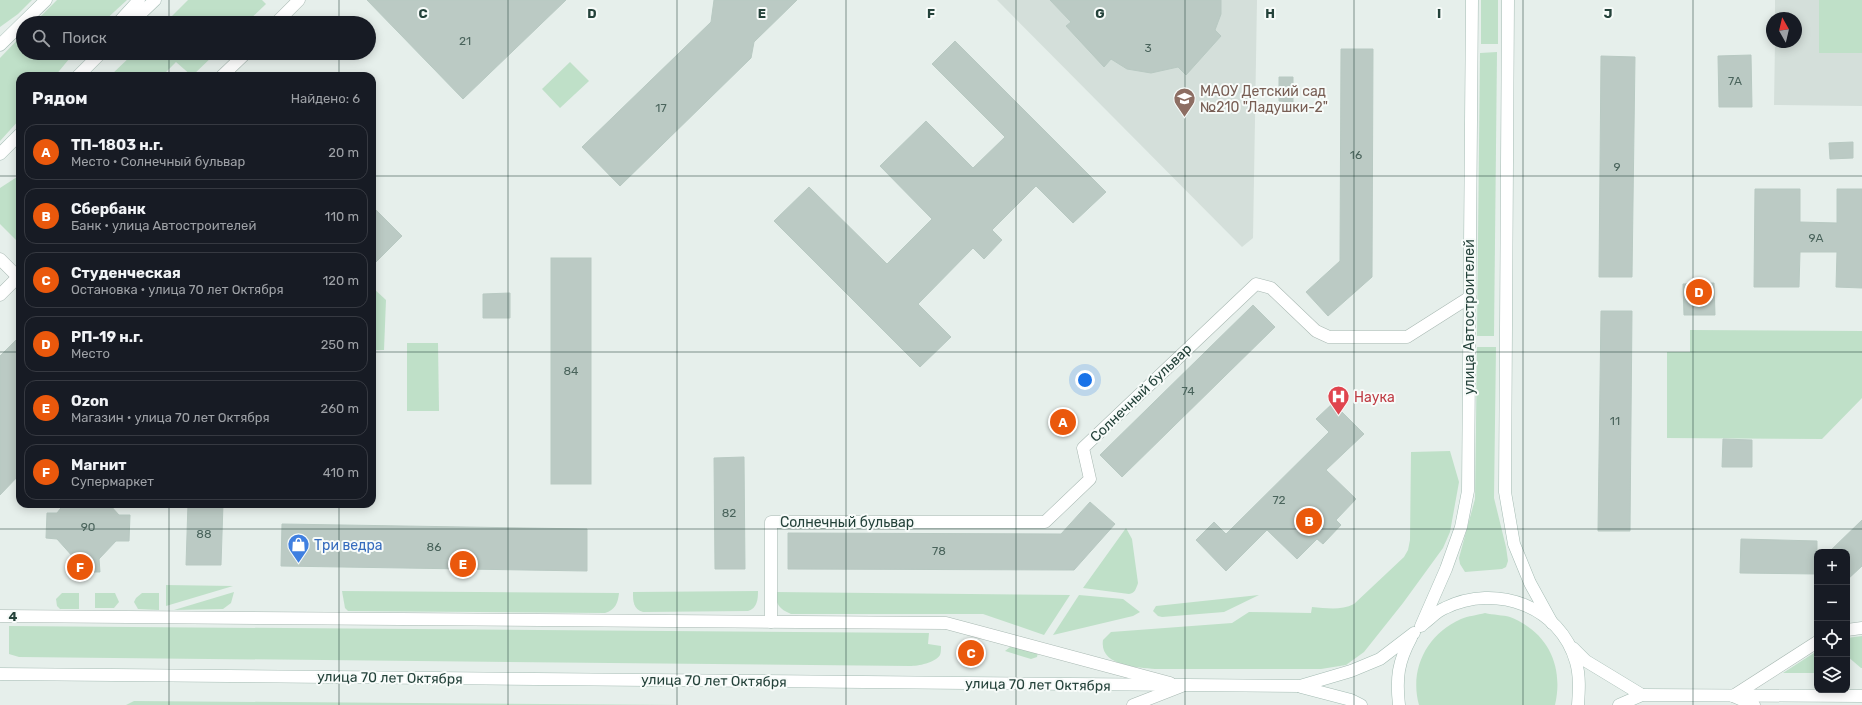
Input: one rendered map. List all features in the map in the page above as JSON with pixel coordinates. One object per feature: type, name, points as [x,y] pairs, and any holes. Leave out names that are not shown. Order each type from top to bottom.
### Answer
[{"type":"main road","points":[[30,16],[46,0]]},
{"type":"main road","points":[[124,16],[139,0]]},
{"type":"main road","points":[[139,16],[155,0]]},
{"type":"main road","points":[[283,16],[299,0]]},
{"type":"main road","name":"улица Автостроителей","points":[[1399,705],[1396,682],[1404,652],[1418,629],[1446,569],[1461,527],[1468,491],[1472,0]]},
{"type":"main road","points":[[1508,0],[1505,492],[1514,544],[1530,583],[1552,623],[1567,641],[1586,661],[1642,695]]},
{"type":"main road","points":[[0,45],[16,29]]},
{"type":"main road","points":[[81,72],[90,60]]},
{"type":"main road","points":[[82,72],[94,60]]},
{"type":"main road","points":[[226,72],[239,60]]},
{"type":"main road","points":[[0,154],[16,138]]},
{"type":"main road","points":[[0,259],[16,273]]},
{"type":"main road","points":[[0,295],[16,279]]},
{"type":"main road","name":"Солнечный бульвар","points":[[771,622],[771,522],[1045,522],[1090,479],[1083,448],[1256,284],[1271,288],[1316,331],[1329,337],[1407,338],[1470,297]]},
{"type":"main road","name":"улица 70 лет Октября","points":[[0,674],[1300,686],[1351,671],[1380,659],[1444,608],[1471,598],[1501,597],[1529,606],[1552,623]]},
{"type":"main road","points":[[0,616],[946,623],[1182,686]]},
{"type":"main road","points":[[1850,630],[1862,628]]},
{"type":"main road","points":[[1567,641],[1576,662],[1580,685],[1578,705]]},
{"type":"main road","points":[[1733,696],[1814,644]]},
{"type":"main road","points":[[1133,705],[1182,686]]},
{"type":"main road","points":[[1300,686],[1351,700],[1360,705]]},
{"type":"main road","points":[[1619,705],[1642,695],[1862,696]]},
{"type":"main road","points":[[1733,696],[1754,705]]},
{"type":"shaded area","name":"МАОУ Детский сад №210 \"Ладушки-2\"","points":[[997,0],[1257,0],[1253,238],[1242,247]]},
{"type":"shaded area","points":[[1775,0],[1862,0],[1862,106],[1774,105],[1775,48],[1802,48],[1802,12],[1775,12]]},
{"type":"green space","points":[[0,0],[32,0],[18,14],[0,27]]},
{"type":"green space","points":[[57,0],[127,0],[110,16],[41,16]]},
{"type":"green space","points":[[188,0],[262,0],[266,4],[253,16],[172,16]]},
{"type":"green space","points":[[1481,0],[1498,0],[1498,44],[1481,44]]},
{"type":"green space","points":[[1819,0],[1862,0],[1862,53],[1819,53]]},
{"type":"green space","points":[[16,41],[16,60],[68,60],[58,72],[16,72],[16,123],[0,141],[0,58]]},
{"type":"green space","points":[[1497,52],[1494,336],[1477,336],[1480,53]]},
{"type":"green space","points":[[127,60],[209,60],[196,72],[187,72],[176,62],[166,72],[114,72]]},
{"type":"green space","points":[[570,62],[589,81],[560,108],[542,89]]},
{"type":"green space","points":[[16,178],[16,240],[0,224],[0,188]]},
{"type":"green space","points":[[376,291],[386,300],[384,350],[376,350]]},
{"type":"green space","points":[[1690,330],[1862,331],[1862,398],[1822,439],[1667,438],[1667,352],[1690,352]]},
{"type":"green space","points":[[407,343],[438,343],[439,411],[407,411]]},
{"type":"green space","points":[[1477,347],[1496,347],[1494,498],[1508,561],[1506,567],[1502,569],[1465,572],[1460,564],[1459,558],[1475,499]]},
{"type":"green space","points":[[1450,451],[1459,482],[1450,532],[1443,548],[1403,603],[1364,652],[1346,665],[1321,669],[1155,669],[1121,664],[1107,655],[1103,649],[1103,640],[1111,632],[1232,623],[1249,612],[1311,613],[1312,607],[1344,608],[1354,604],[1404,557],[1408,550],[1410,540],[1411,452]]},
{"type":"green space","points":[[1126,528],[1132,539],[1138,583],[1133,593],[1129,594],[1083,588]]},
{"type":"green space","points":[[166,585],[233,586],[166,606]]},
{"type":"green space","points":[[342,591],[619,593],[615,606],[605,613],[348,611],[345,608]]},
{"type":"green space","points":[[758,591],[758,598],[755,606],[748,611],[643,612],[635,607],[633,598],[633,592]]},
{"type":"green space","points":[[234,592],[231,603],[223,609],[174,610]]},
{"type":"green space","points":[[775,592],[1070,595],[1044,635],[983,614],[791,614],[779,606],[776,600]]},
{"type":"green space","points":[[62,593],[79,593],[79,609],[60,609],[57,606],[56,599]]},
{"type":"green space","points":[[95,593],[115,593],[119,602],[114,608],[95,608]]},
{"type":"green space","points":[[142,593],[159,593],[159,610],[138,609],[134,602]]},
{"type":"green space","points":[[1079,595],[1123,599],[1140,612],[1133,616],[1053,635]]},
{"type":"green space","points":[[1259,595],[1224,612],[1162,617],[1158,616],[1153,611],[1156,606]]},
{"type":"green space","points":[[1485,613],[1510,617],[1523,623],[1543,641],[1555,664],[1557,691],[1555,705],[1419,705],[1417,678],[1419,666],[1430,643],[1449,626],[1461,619]]},
{"type":"green space","points":[[9,626],[929,633],[928,644],[941,646],[941,652],[938,658],[930,662],[922,665],[910,666],[19,657],[9,654]]},
{"type":"green space","points":[[1862,636],[1862,668],[1850,659],[1850,638]]},
{"type":"green space","points":[[1014,644],[1038,652],[1037,657],[1031,659],[1005,651]]},
{"type":"green space","points":[[1814,653],[1814,673],[1783,673]]},
{"type":"green space","points":[[134,701],[684,705],[126,705]]},
{"type":"building","points":[[367,0],[566,0],[463,99]]},
{"type":"building","points":[[714,0],[797,0],[754,42],[751,58],[620,186],[582,147],[711,22]]},
{"type":"building","points":[[1050,0],[1221,0],[1221,14],[1215,30],[1221,36],[1186,75],[1178,67],[1151,73],[1127,69],[1111,59],[1104,67],[1066,26],[1071,22]]},
{"type":"building","points":[[955,41],[1106,192],[1073,223],[1036,186],[992,230],[1002,240],[984,259],[973,248],[918,304],[951,337],[920,367],[774,221],[809,187],[887,264],[932,219],[880,166],[926,121],[973,168],[1005,137],[932,64]]},
{"type":"building","points":[[1341,49],[1373,49],[1372,277],[1328,316],[1306,292],[1340,261]]},
{"type":"building","points":[[1751,55],[1752,107],[1719,107],[1718,56]]},
{"type":"building","points":[[1601,56],[1635,57],[1632,277],[1599,277]]},
{"type":"building","points":[[1279,77],[1293,77],[1293,102],[1279,101]]},
{"type":"building","points":[[1853,142],[1853,158],[1830,159],[1829,143]]},
{"type":"building","points":[[1755,189],[1800,189],[1800,222],[1837,223],[1837,189],[1862,189],[1862,288],[1836,287],[1837,252],[1800,252],[1799,287],[1754,287]]},
{"type":"building","points":[[376,210],[402,236],[376,262]]},
{"type":"building","points":[[551,258],[591,258],[591,484],[551,484]]},
{"type":"building","points":[[1714,283],[1715,315],[1684,315],[1683,284]]},
{"type":"building","points":[[510,293],[510,318],[483,318],[483,294]]},
{"type":"building","points":[[1253,305],[1275,327],[1122,477],[1100,455]]},
{"type":"building","points":[[1601,311],[1632,311],[1630,531],[1598,531]]},
{"type":"building","points":[[16,340],[16,478],[0,495],[0,356]]},
{"type":"building","points":[[1333,403],[1364,434],[1326,470],[1356,499],[1336,520],[1341,525],[1323,544],[1317,539],[1297,559],[1267,530],[1226,571],[1196,540],[1214,522],[1226,534],[1329,432],[1316,419]]},
{"type":"building","points":[[1052,414],[1075,416],[1073,430],[1051,428]]},
{"type":"building","points":[[1723,439],[1752,440],[1752,467],[1722,467]]},
{"type":"building","points":[[744,457],[745,569],[715,569],[714,458]]},
{"type":"building","points":[[1090,502],[1115,524],[1074,570],[788,569],[788,533],[1061,534]]},
{"type":"building","points":[[61,508],[113,508],[119,515],[130,515],[129,541],[116,541],[99,559],[100,572],[74,572],[74,558],[57,539],[46,538],[47,513],[57,513]]},
{"type":"building","points":[[188,508],[223,508],[221,565],[186,565]]},
{"type":"building","points":[[1862,520],[1862,566],[1850,577],[1850,549],[1832,549]]},
{"type":"building","points":[[282,524],[587,529],[587,571],[281,566]]},
{"type":"building","points":[[1741,539],[1817,541],[1817,549],[1814,549],[1814,574],[1740,573]]},
{"type":"place","name":"МАОУ Детский сад №210 \"Ладушки-2\"","points":[[1185,118]]},
{"type":"place","name":"РП-19 н.г.","points":[[1699,292]]},
{"type":"place","name":"Наука","points":[[1338,416]]},
{"type":"place","name":"ТП-1803 н.г.","points":[[1063,422]]},
{"type":"place","name":"Сбербанк","points":[[1309,521]]},
{"type":"place","name":"Три ведра","points":[[299,564]]},
{"type":"place","name":"Ozon","points":[[463,564]]},
{"type":"place","name":"Магнит","points":[[80,567]]},
{"type":"place","name":"Студенческая","points":[[971,653]]}]
